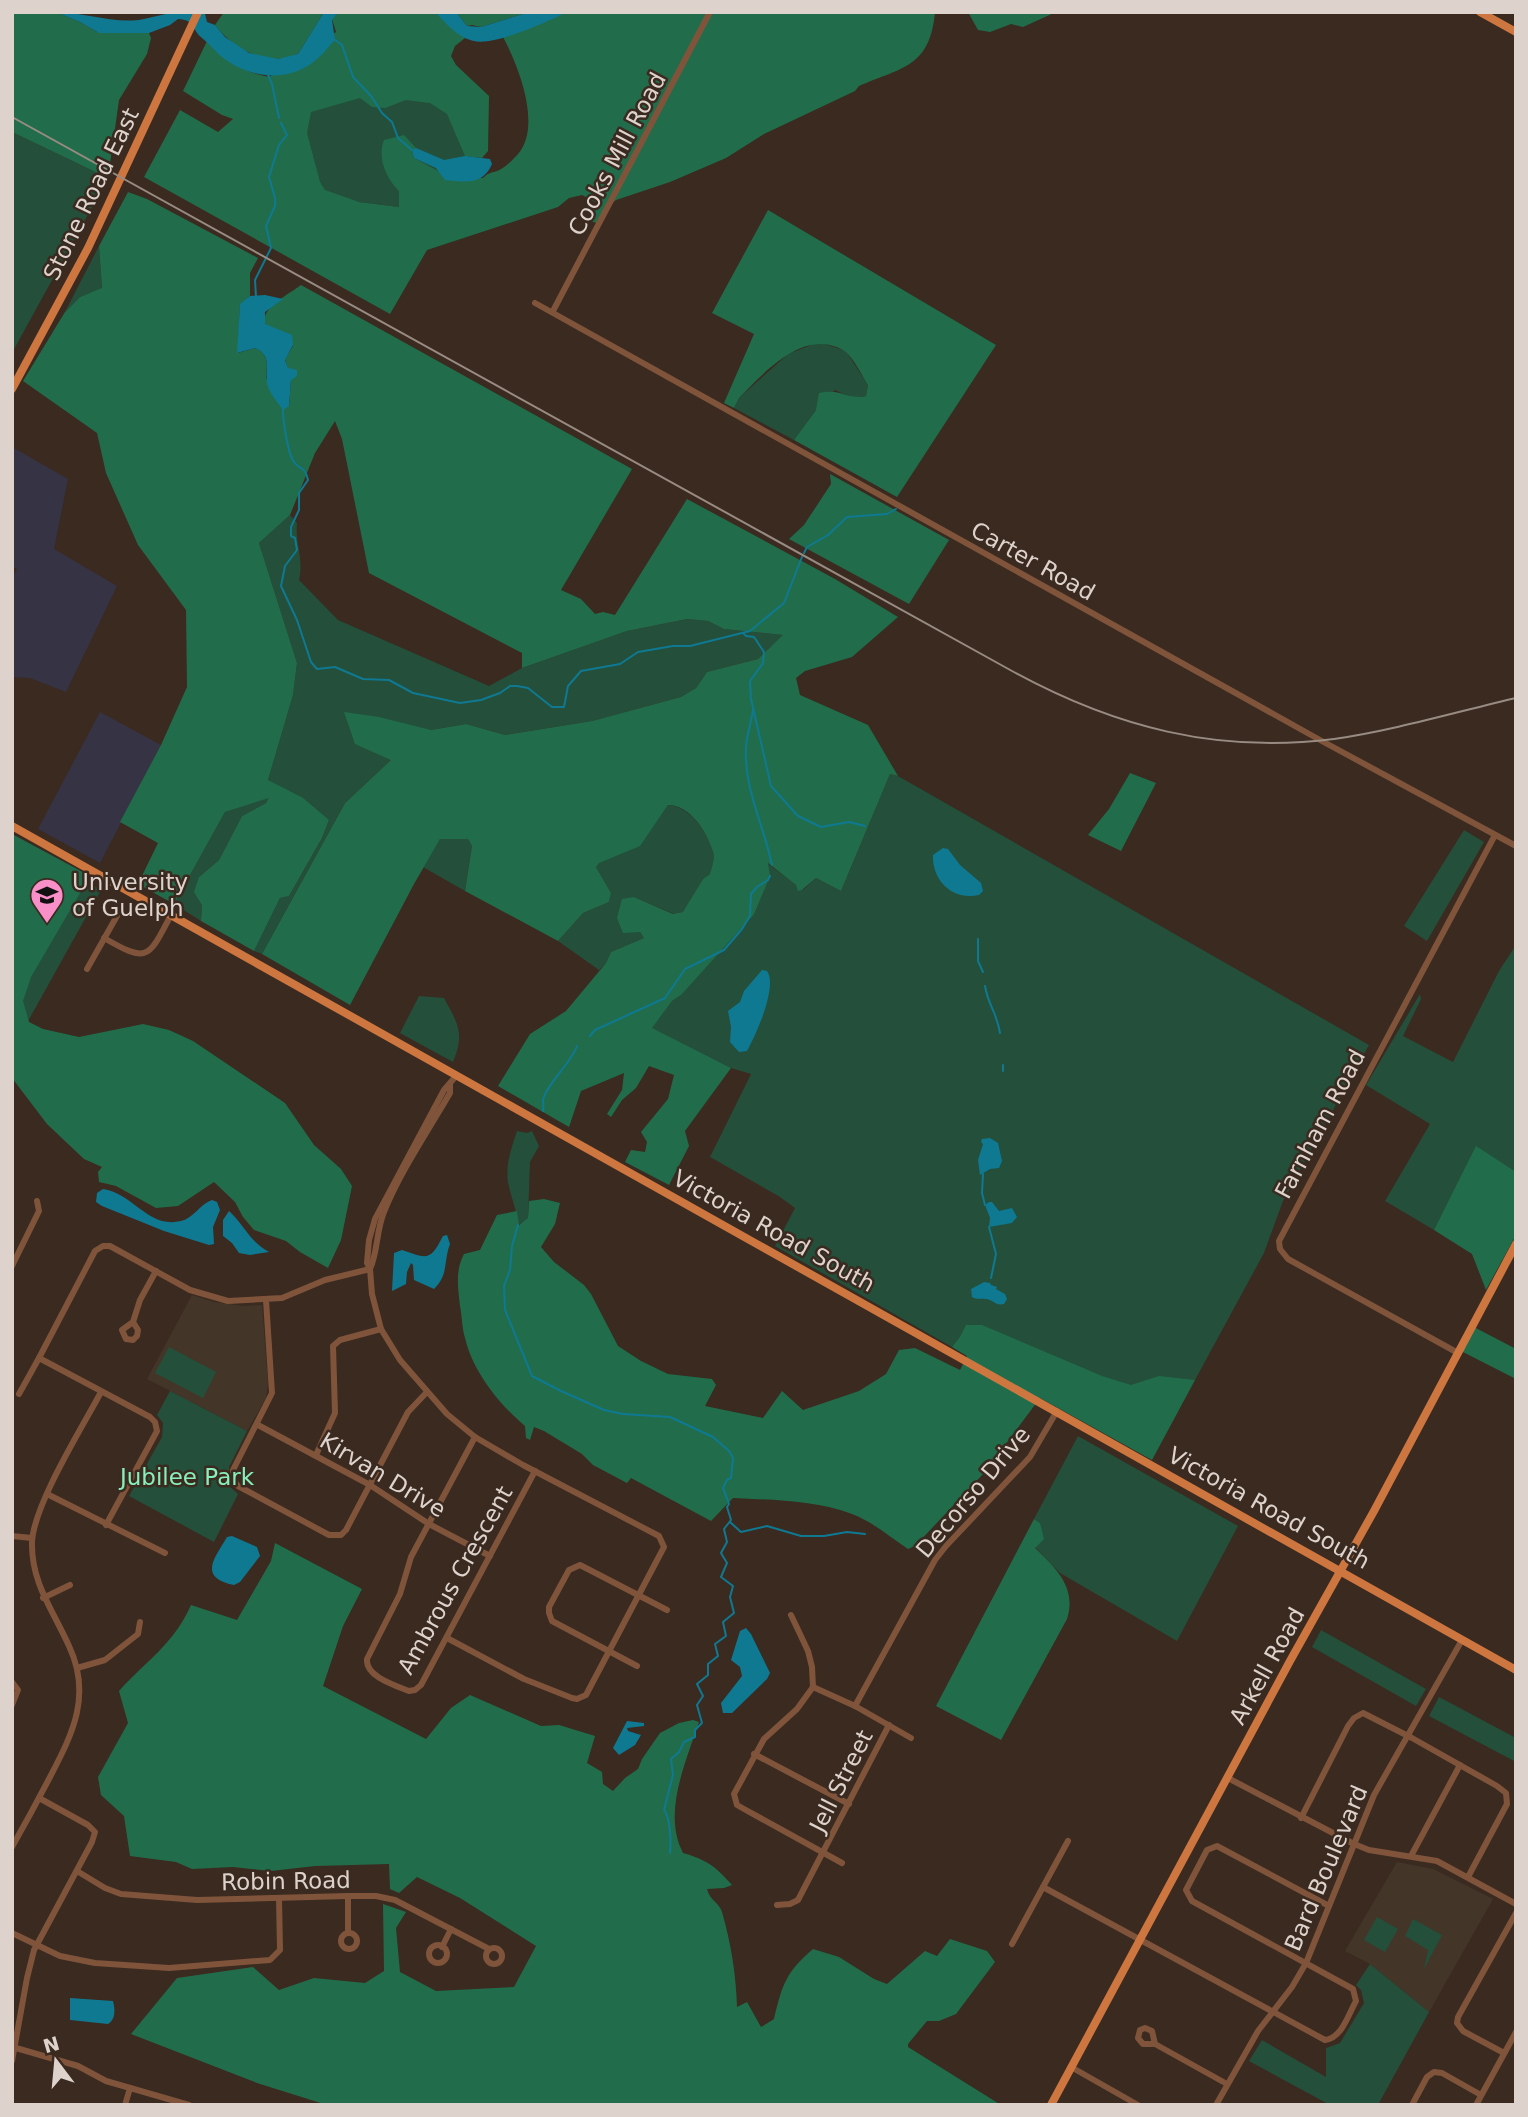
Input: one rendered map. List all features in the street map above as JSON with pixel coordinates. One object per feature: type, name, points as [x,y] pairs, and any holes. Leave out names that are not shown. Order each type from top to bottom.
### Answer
[{"type":"main road","name":"Stone Road East","points":[[12,389],[88,248],[198,12]]},
{"type":"main road","points":[[1480,12],[1516,32]]},
{"type":"main road","name":"Victoria Road South","points":[[12,826],[1516,1670]]},
{"type":"main road","name":"Arkell Road","points":[[1051,2105],[1516,1244]]},
{"type":"street","name":"Cooks Mill Road","points":[[553,311],[710,12]]},
{"type":"street","name":"Carter Road","points":[[535,303],[1094,615],[1516,846]]},
{"type":"street","name":"Farnham Road","points":[[1458,1353],[1288,1259],[1280,1249],[1279,1241],[1495,835]]},
{"type":"street","points":[[87,968],[121,907]]},
{"type":"street","points":[[104,938],[131,954],[141,955],[153,948],[171,915]]},
{"type":"street","points":[[447,1638],[524,1679],[577,1699],[586,1696],[663,1551],[662,1539],[475,1437],[452,1419],[400,1360],[381,1329],[367,1264],[375,1219],[424,1134],[444,1090],[456,1076]]},
{"type":"street","points":[[12,1266],[39,1211],[37,1201]]},
{"type":"street","points":[[19,1394],[97,1248],[110,1246],[190,1290],[218,1300],[265,1300],[289,1296],[325,1280],[370,1269]]},
{"type":"street","points":[[12,1247],[20,1252]]},
{"type":"street","points":[[133,1322],[140,1300],[156,1271]]},
{"type":"street","points":[[265,1300],[272,1391],[258,1425],[233,1470],[234,1482],[329,1535],[341,1535],[408,1412],[427,1392]]},
{"type":"street","points":[[316,1455],[335,1413],[333,1346],[340,1340],[381,1329]]},
{"type":"street","points":[[39,1358],[155,1422],[157,1431],[106,1525]]},
{"type":"street","points":[[12,1847],[68,1743],[76,1721],[80,1697],[77,1668],[69,1646],[43,1598],[35,1573],[32,1538],[47,1494],[101,1392]]},
{"type":"street","name":"Decorso Drive","points":[[855,1706],[935,1560],[1030,1457],[1057,1411]]},
{"type":"street","name":"Kirvan Drive","points":[[258,1425],[370,1485],[429,1524],[490,1556]]},
{"type":"street","name":"Ambrous Crescent","points":[[475,1437],[411,1557],[400,1594],[367,1659],[366,1665],[371,1672],[405,1690],[415,1690],[421,1685],[535,1471]]},
{"type":"street","points":[[47,1494],[165,1553]]},
{"type":"street","points":[[12,1536],[32,1538]]},
{"type":"street","points":[[637,1666],[549,1617],[550,1607],[569,1570],[580,1565],[667,1610]]},
{"type":"street","points":[[43,1598],[70,1585]]},
{"type":"street","points":[[791,1615],[808,1651],[813,1687],[797,1709],[765,1739],[754,1754],[734,1794],[737,1805],[842,1863]]},
{"type":"street","points":[[77,1668],[105,1660],[138,1634],[140,1622]]},
{"type":"street","name":"Bard Boulevard","points":[[1216,2105],[1258,2031],[1292,1987],[1306,1963],[1374,1795],[1462,1640]]},
{"type":"street","points":[[12,1682],[18,1690],[12,1705]]},
{"type":"street","points":[[813,1687],[855,1706],[911,1738]]},
{"type":"street","points":[[1301,1818],[1354,1718],[1363,1713],[1506,1793],[1503,1813],[1468,1877]]},
{"type":"street","name":"Jell Street","points":[[777,1905],[798,1900],[889,1725]]},
{"type":"street","points":[[754,1754],[849,1804]]},
{"type":"street","points":[[1411,1856],[1460,1765]]},
{"type":"street","points":[[1228,1778],[1354,1844],[1369,1850],[1437,1861],[1516,1904]]},
{"type":"street","points":[[12,2061],[27,1978],[36,1946],[95,1832],[88,1825],[39,1798]]},
{"type":"street","points":[[1012,1944],[1068,1841]]},
{"type":"street","points":[[1043,1887],[1329,2040],[1338,2034],[1356,2001],[1355,1992],[1192,1901],[1187,1887],[1207,1850],[1217,1846],[1329,1906]]},
{"type":"street","name":"Robin Road","points":[[77,1871],[121,1894],[197,1900],[376,1896],[395,1900],[489,1949]]},
{"type":"street","points":[[348,1896],[348,1933]]},
{"type":"street","points":[[12,1933],[71,1960],[169,1968],[270,1960],[280,1950],[279,1898]]},
{"type":"street","points":[[1504,2053],[1463,2031],[1457,2023],[1516,1913]]},
{"type":"street","points":[[442,1947],[451,1929]]},
{"type":"street","points":[[1476,2105],[1516,2032]]},
{"type":"street","points":[[1155,2044],[1227,2084]]},
{"type":"street","points":[[16,2048],[78,2066],[106,2081],[188,2105]]},
{"type":"street","points":[[1071,2067],[1139,2105]]},
{"type":"street","points":[[1412,2105],[1427,2077],[1434,2072],[1442,2073],[1481,2095]]},
{"type":"street","points":[[125,2105],[130,2088]]},
{"type":"shaded area","points":[[12,447],[68,479],[54,549],[117,586],[66,692],[30,678],[12,677],[12,577],[17,569],[12,566]]},
{"type":"shaded area","points":[[100,712],[161,745],[100,863],[38,829]]},
{"type":"shaded area","points":[[192,1295],[214,1302],[244,1306],[262,1305],[268,1383],[266,1398],[247,1431],[147,1379]]},
{"type":"shaded area","points":[[1397,1862],[1433,1869],[1493,1899],[1429,2012],[1370,1964],[1345,1951]]},
{"type":"green space","points":[[12,12],[56,12],[99,33],[149,33],[151,38],[147,54],[119,100],[108,178],[12,132]]},
{"type":"green space","points":[[224,12],[324,12],[298,54],[277,59],[250,53],[228,38],[215,25]]},
{"type":"green space","points":[[338,12],[435,12],[465,38],[455,46],[451,56],[456,65],[489,96],[488,151],[482,158],[465,156],[447,114],[430,103],[406,100],[385,108],[372,107],[360,98],[311,112],[307,133],[320,182],[325,190],[359,202],[399,207],[399,191],[390,180],[382,161],[384,140],[404,135],[416,148],[412,150],[414,158],[440,172],[483,178],[502,168],[518,154],[525,142],[528,128],[526,96],[503,37],[567,12],[935,12],[927,44],[920,55],[901,69],[859,86],[855,91],[764,134],[726,158],[670,182],[616,200],[607,207],[599,224],[591,221],[597,203],[582,195],[569,198],[558,207],[427,250],[390,314],[144,177],[180,110],[218,132],[233,119],[183,91],[207,41],[235,64],[250,72],[269,77],[336,32],[332,19]]},
{"type":"green space","points":[[456,12],[529,12],[481,27],[467,26]]},
{"type":"green space","points":[[968,12],[1056,12],[1023,27],[1011,24],[990,32],[978,30]]},
{"type":"green space","points":[[243,86],[478,98],[481,151],[399,207],[328,195]]},
{"type":"green space","points":[[12,132],[108,178],[12,353]]},
{"type":"green space","points":[[128,192],[147,199],[258,258],[250,273],[250,296],[240,305],[238,353],[255,348],[263,353],[266,360],[266,378],[289,406],[291,380],[285,359],[293,346],[265,324],[265,318],[276,302],[301,285],[632,469],[561,590],[581,599],[595,614],[603,612],[615,615],[687,499],[835,579],[898,617],[852,657],[805,671],[796,678],[800,695],[868,725],[898,776],[890,774],[841,891],[816,878],[798,891],[796,885],[768,863],[770,876],[754,914],[681,995],[672,1001],[652,1028],[731,1068],[685,1131],[689,1146],[669,1185],[625,1162],[631,1150],[645,1152],[647,1142],[641,1132],[668,1099],[674,1075],[649,1066],[636,1088],[622,1100],[611,1117],[607,1114],[622,1090],[624,1073],[581,1091],[569,1127],[498,1086],[530,1034],[566,1011],[606,963],[611,952],[644,938],[640,932],[623,933],[617,918],[622,899],[634,897],[673,914],[683,912],[703,879],[710,874],[714,857],[702,828],[690,815],[676,806],[668,805],[640,846],[599,863],[596,867],[611,893],[609,902],[583,913],[558,941],[465,891],[472,846],[468,839],[440,839],[350,1005],[262,954],[345,803],[391,760],[355,744],[344,712],[379,717],[431,730],[466,724],[505,735],[592,721],[681,697],[696,688],[707,672],[758,659],[783,635],[724,629],[708,621],[687,619],[627,631],[522,668],[522,653],[369,573],[342,439],[335,421],[315,453],[290,515],[259,543],[297,663],[293,695],[268,780],[303,798],[329,820],[322,838],[289,896],[280,898],[254,951],[201,921],[202,905],[194,892],[199,877],[219,860],[242,816],[266,803],[269,798],[225,812],[174,904],[138,884],[158,843],[120,822],[161,745],[187,687],[186,610],[138,545],[106,473],[97,433],[23,381],[65,312],[80,297],[102,288],[99,246]]},
{"type":"green space","points":[[768,210],[996,345],[897,497],[794,440],[816,410],[819,393],[866,396],[868,385],[854,361],[843,350],[828,345],[799,349],[761,376],[739,398],[734,408],[724,403],[754,334],[712,313]]},
{"type":"green space","points":[[99,246],[102,289],[80,297],[65,312]]},
{"type":"green space","points":[[819,342],[846,351],[868,385],[866,396],[852,398],[835,390],[794,440],[734,408],[739,398],[788,354]]},
{"type":"green space","points":[[830,474],[949,540],[909,604],[789,539],[804,525],[831,484]]},
{"type":"green space","points":[[290,515],[297,523],[301,565],[299,580],[338,620],[489,686],[522,668],[627,631],[687,619],[708,621],[724,629],[784,635],[758,659],[707,672],[696,688],[681,697],[592,721],[505,735],[466,724],[431,730],[391,760],[345,803],[262,954],[254,951],[280,898],[289,896],[322,838],[329,820],[268,780],[293,695],[297,663],[259,543]]},
{"type":"green space","points":[[1130,773],[1156,783],[1121,851],[1088,835],[1109,809]]},
{"type":"green space","points":[[890,774],[898,776],[1369,1045],[1283,1201],[1264,1253],[1195,1380],[1133,1393],[978,1328],[952,1347],[775,1246],[795,1208],[710,1157],[751,1074],[731,1068],[651,1028],[672,1001],[681,995],[767,863],[803,890],[816,878],[841,891]]},
{"type":"green space","points":[[271,797],[266,803],[242,816],[219,860],[199,877],[201,921],[174,904],[225,812]]},
{"type":"green space","points":[[668,805],[683,810],[702,829],[714,854],[711,874],[703,879],[684,912],[674,914],[634,897],[640,932],[644,938],[611,952],[599,970],[558,941],[583,913],[609,902],[611,893],[596,867],[599,862],[640,845]]},
{"type":"green space","points":[[1464,830],[1484,842],[1427,941],[1404,926]]},
{"type":"green space","points":[[12,834],[90,876],[31,977],[23,1001],[29,1022],[43,1029],[79,1037],[143,1024],[169,1030],[193,1041],[285,1103],[314,1145],[341,1169],[352,1186],[341,1240],[328,1268],[286,1241],[254,1230],[235,1202],[214,1182],[178,1206],[156,1208],[116,1186],[99,1182],[98,1172],[102,1167],[84,1159],[47,1124],[12,1078]]},
{"type":"green space","points":[[440,839],[468,839],[472,846],[465,891],[423,867]]},
{"type":"green space","name":"University of Guelph","points":[[12,841],[101,890],[12,1050]]},
{"type":"green space","points":[[1516,945],[1516,1217],[1457,1186],[1434,1230],[1385,1201],[1430,1124],[1366,1085],[1420,994],[1421,999],[1403,1036],[1453,1062],[1499,971]]},
{"type":"green space","points":[[419,996],[444,998],[453,1015],[459,1043],[453,1062],[400,1033]]},
{"type":"green space","points":[[517,1131],[532,1131],[539,1146],[530,1162],[528,1219],[518,1225],[507,1173]]},
{"type":"green space","points":[[1476,1146],[1516,1172],[1516,1235],[1486,1290],[1472,1254],[1434,1230]]},
{"type":"green space","points":[[544,1199],[560,1203],[555,1224],[541,1247],[591,1294],[618,1346],[668,1374],[712,1379],[716,1385],[705,1406],[763,1418],[782,1391],[803,1410],[859,1391],[886,1374],[899,1350],[915,1348],[960,1370],[967,1356],[952,1347],[966,1325],[982,1325],[1102,1376],[1131,1385],[1159,1376],[1195,1380],[1152,1460],[1040,1398],[984,1473],[915,1546],[908,1549],[860,1517],[808,1503],[733,1498],[711,1521],[631,1478],[627,1483],[593,1465],[582,1454],[544,1431],[534,1427],[530,1440],[526,1438],[525,1426],[497,1397],[474,1363],[464,1334],[460,1306],[458,1279],[461,1260],[464,1254],[480,1250],[497,1215],[517,1211],[519,1225],[528,1218],[529,1201]]},
{"type":"green space","points":[[1472,1326],[1516,1349],[1516,1379],[1459,1350]]},
{"type":"green space","points":[[169,1347],[216,1372],[203,1398],[155,1373]]},
{"type":"green space","name":"Jubilee Park","points":[[170,1391],[247,1431],[229,1467],[229,1486],[238,1494],[214,1542],[129,1496],[162,1437],[163,1423],[157,1415]]},
{"type":"green space","points":[[1078,1436],[1238,1526],[1177,1641],[1060,1573],[1035,1547],[1040,1523],[1034,1519]]},
{"type":"green space","points":[[1034,1519],[1040,1523],[1044,1539],[1035,1548],[1063,1579],[1069,1608],[1067,1619],[1001,1740],[936,1706]]},
{"type":"green space","points":[[275,1543],[362,1589],[343,1626],[323,1686],[426,1739],[451,1708],[470,1695],[541,1726],[559,1725],[595,1736],[587,1763],[602,1772],[603,1784],[613,1791],[638,1769],[660,1733],[679,1723],[693,1720],[699,1722],[678,1788],[675,1805],[677,1838],[683,1853],[710,1864],[732,1885],[707,1889],[721,1909],[725,1924],[733,1959],[737,2007],[747,2002],[761,2027],[774,2019],[786,1980],[813,1949],[839,1957],[887,1984],[925,1951],[937,1956],[950,1939],[987,1951],[995,1962],[956,2014],[939,2021],[927,2021],[908,2047],[1001,2105],[327,2105],[257,2083],[131,2034],[177,1978],[253,1967],[279,1990],[314,1978],[365,1983],[384,1971],[383,1904],[406,1912],[396,1928],[400,1972],[436,1991],[514,1987],[536,1946],[460,1898],[417,1877],[399,1893],[390,1889],[389,1864],[315,1866],[271,1871],[233,1867],[192,1869],[176,1862],[130,1856],[124,1816],[101,1795],[98,1777],[128,1723],[119,1691],[168,1642],[191,1605],[237,1620],[271,1561]]},
{"type":"green space","points":[[1321,1630],[1426,1689],[1416,1706],[1312,1647]]},
{"type":"green space","points":[[1439,1697],[1516,1738],[1516,1762],[1429,1716]]},
{"type":"green space","points":[[1377,1917],[1398,1929],[1385,1952],[1364,1940]]},
{"type":"green space","points":[[1413,1919],[1442,1935],[1424,1969],[1428,1950],[1405,1936]]},
{"type":"green space","points":[[1370,1964],[1429,2012],[1378,2105],[1330,2105],[1249,2061],[1262,2040],[1326,2077],[1326,2048],[1340,2043],[1364,2003],[1361,1990],[1356,1985]]},
{"type":"water","points":[[182,11],[197,12],[205,14],[207,22],[215,25],[225,37],[249,53],[278,59],[298,54],[324,12],[338,12],[332,20],[335,40],[318,58],[291,73],[269,75],[246,71],[226,60],[188,21],[178,19],[149,33],[99,33],[56,12],[134,20]]},
{"type":"water","points":[[435,12],[456,12],[467,26],[481,27],[529,12],[567,12],[520,32],[483,42],[463,37]]},
{"type":"water","points":[[416,148],[444,160],[465,156],[490,159],[492,164],[479,179],[445,180],[436,168],[414,158],[412,150]]},
{"type":"water","points":[[265,295],[283,299],[265,312],[265,324],[292,335],[293,345],[285,360],[288,368],[297,370],[297,376],[291,380],[289,406],[283,410],[268,387],[267,364],[261,351],[255,348],[237,353],[240,304],[250,296]]},
{"type":"water","points":[[943,848],[948,849],[960,865],[981,883],[983,891],[979,895],[961,895],[940,881],[933,855]]},
{"type":"water","points":[[762,970],[767,971],[770,978],[768,999],[747,1051],[739,1052],[730,1042],[728,1011],[740,1002],[744,991]]},
{"type":"water","points":[[990,1138],[998,1143],[1002,1161],[999,1168],[990,1169],[980,1175],[978,1160],[983,1144],[981,1142],[982,1139]]},
{"type":"water","points":[[103,1189],[114,1192],[159,1220],[169,1222],[186,1219],[212,1200],[217,1202],[220,1210],[213,1227],[214,1244],[209,1245],[164,1231],[102,1206],[96,1202],[97,1193]]},
{"type":"water","points":[[989,1202],[999,1211],[1012,1208],[1017,1217],[1012,1223],[989,1227],[990,1218],[985,1205]]},
{"type":"water","points":[[229,1211],[257,1243],[269,1252],[250,1255],[239,1253],[223,1236],[223,1220]]},
{"type":"water","points":[[447,1235],[450,1244],[439,1284],[434,1289],[414,1280],[411,1263],[406,1284],[392,1291],[394,1253],[402,1250],[427,1256],[435,1250],[443,1236]]},
{"type":"water","points":[[984,1282],[997,1287],[996,1289],[1005,1294],[1007,1299],[1004,1304],[972,1297],[971,1289]]},
{"type":"water","points":[[232,1536],[257,1547],[260,1556],[240,1582],[234,1585],[216,1577],[212,1566],[227,1537]]},
{"type":"water","points":[[746,1628],[770,1673],[732,1713],[723,1713],[721,1703],[742,1676],[740,1667],[731,1660],[740,1631]]},
{"type":"water","points":[[627,1721],[644,1723],[644,1726],[627,1728],[628,1731],[641,1735],[635,1745],[619,1755],[613,1748]]},
{"type":"water","points":[[70,1998],[113,2001],[114,2017],[108,2024],[70,2020]]},
{"type":"waterway","points":[[334,39],[342,45],[353,77],[392,122],[398,138],[412,150]]},
{"type":"waterway","points":[[268,75],[279,118]]},
{"type":"waterway","points":[[256,297],[255,280],[271,248],[266,226],[275,206],[275,198],[269,177],[279,145],[287,135],[281,123]]},
{"type":"waterway","points":[[283,410],[290,452],[294,462],[306,473],[308,480],[299,493],[299,510],[291,527],[291,536],[295,538],[297,550],[285,566],[281,586],[297,620],[311,662],[317,669],[335,667],[363,679],[389,680],[413,693],[460,703],[481,700],[510,686],[517,686],[528,688],[552,707],[564,707],[568,686],[581,671],[620,664],[638,652],[690,646],[750,631],[784,603],[802,557]]},
{"type":"waterway","points":[[804,553],[807,547],[828,535],[847,517],[887,514],[896,509]]},
{"type":"waterway","points":[[743,633],[754,637],[764,652],[763,663],[750,681],[751,699],[771,786],[798,816],[821,827],[849,822],[865,826]]},
{"type":"waterway","points":[[753,711],[747,740],[746,764],[751,793],[772,865]]},
{"type":"waterway","points":[[590,1036],[595,1030],[665,998],[685,969],[724,950],[750,916],[751,894],[770,876]]},
{"type":"waterway","points":[[978,939],[978,961],[983,972]]},
{"type":"waterway","points":[[985,986],[1000,1033]]},
{"type":"waterway","points":[[543,1111],[545,1094],[577,1046]]},
{"type":"waterway","points":[[1003,1065],[1003,1071]]},
{"type":"waterway","points":[[983,1174],[982,1193],[985,1205]]},
{"type":"waterway","points":[[518,1225],[512,1246],[510,1270],[504,1286],[505,1310],[532,1376],[604,1410],[670,1417],[713,1437],[733,1458],[731,1478],[723,1488],[731,1520],[724,1529],[727,1542],[721,1553],[727,1563],[721,1577],[733,1586],[730,1597],[734,1613],[723,1622],[726,1636],[715,1644],[718,1656],[708,1664],[708,1675],[697,1684],[703,1696],[697,1705],[702,1723],[695,1730],[695,1737],[684,1742],[679,1752],[671,1759],[673,1775],[664,1810],[669,1825],[670,1853]]},
{"type":"waterway","points":[[989,1227],[996,1254],[991,1278]]},
{"type":"waterway","points":[[730,1522],[741,1532],[767,1526],[801,1536],[847,1532],[865,1534]]},
{"type":"railway","points":[[12,117],[1012,671],[1089,707],[1167,732],[1249,743],[1291,743],[1380,731],[1516,698]]},
{"type":"place","name":"University of Guelph","points":[[47,925]]}]
